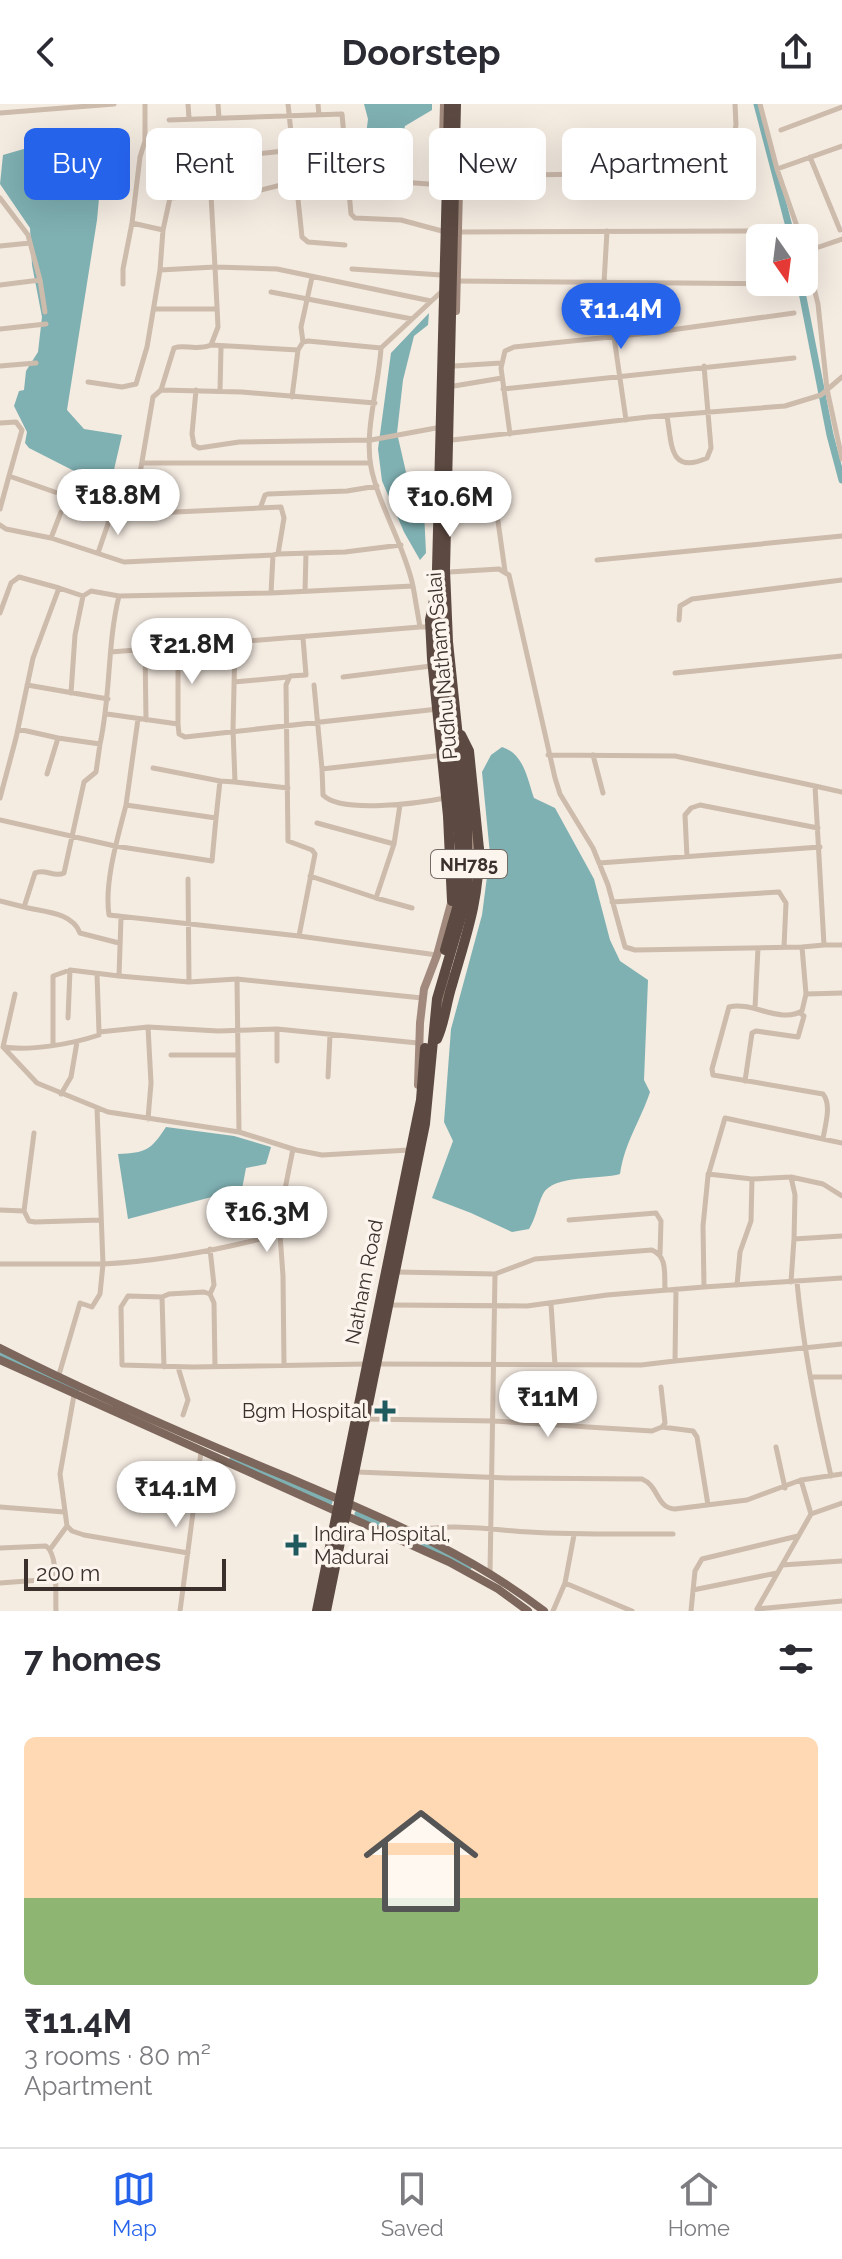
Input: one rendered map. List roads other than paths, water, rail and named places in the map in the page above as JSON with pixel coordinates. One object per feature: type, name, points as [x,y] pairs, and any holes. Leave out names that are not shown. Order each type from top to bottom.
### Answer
[{"type":"highway","name":"NH785","points":[[316,1611],[421,1100],[429,1008],[459,901],[460,852],[443,674],[438,582],[446,104]]},
{"type":"highway","name":"NH785","points":[[328,1611],[425,1124],[437,999],[467,897],[467,823],[448,642],[445,570],[458,104]]},
{"type":"highway","points":[[438,582],[430,620],[448,816],[452,901]]},
{"type":"highway","points":[[437,1039],[444,1023],[447,1001],[475,908],[479,884],[479,849],[469,751],[458,729]]},
{"type":"main road","name":"Pudhu Natham Salai","points":[[445,128],[446,104]]},
{"type":"main road","name":"Pudhu Natham Salai","points":[[458,104],[458,128]]},
{"type":"main road","name":"Pudhu Natham Salai","points":[[436,957],[452,901],[454,841],[434,627],[442,200]]},
{"type":"main road","name":"Pudhu Natham Salai","points":[[427,1124],[441,1001],[469,903],[473,877],[473,824],[460,716],[449,572],[459,200]]},
{"type":"main road","name":"Natham Road","points":[[316,1611],[336,1498],[408,1150],[415,1107],[422,998],[436,957]]},
{"type":"main road","name":"Natham Road","points":[[328,1611],[427,1124]]},
{"type":"main road","points":[[0,1348],[74,1395],[449,1562],[498,1589],[528,1611]]},
{"type":"main road","points":[[0,1361],[56,1381],[410,1532],[490,1573],[544,1611]]},
{"type":"street","points":[[0,113],[31,107],[114,104]]},
{"type":"street","points":[[123,284],[140,157],[145,141],[145,104]]},
{"type":"street","points":[[188,104],[189,118]]},
{"type":"street","points":[[218,104],[219,118]]},
{"type":"street","points":[[255,104],[257,115]]},
{"type":"street","points":[[288,104],[290,128]]},
{"type":"street","points":[[318,104],[319,115]]},
{"type":"street","points":[[546,175],[727,172],[736,125],[735,104]]},
{"type":"street","points":[[760,104],[777,169],[796,224]]},
{"type":"street","points":[[781,130],[842,107]]},
{"type":"street","points":[[169,120],[342,114],[343,128]]},
{"type":"street","points":[[777,169],[842,146]]},
{"type":"street","points":[[810,157],[840,230]]},
{"type":"street","points":[[0,198],[23,226],[30,243],[45,312]]},
{"type":"street","points":[[88,382],[122,387],[136,384],[155,309],[163,230],[170,200]]},
{"type":"street","points":[[211,200],[218,327],[211,345]]},
{"type":"street","points":[[300,200],[305,241],[345,245]]},
{"type":"street","points":[[350,200],[351,214],[355,218],[401,220],[442,231]]},
{"type":"street","points":[[132,223],[163,230]]},
{"type":"street","points":[[604,283],[607,231]]},
{"type":"street","points":[[459,232],[746,231]]},
{"type":"street","points":[[819,247],[842,239]]},
{"type":"street","points":[[0,246],[30,243]]},
{"type":"street","points":[[160,270],[215,267],[277,269],[433,301]]},
{"type":"street","points":[[352,269],[441,275]]},
{"type":"street","points":[[292,397],[298,350],[303,342],[301,327],[312,277]]},
{"type":"street","points":[[0,285],[40,280]]},
{"type":"street","points":[[457,281],[746,284]]},
{"type":"street","points":[[271,292],[413,319]]},
{"type":"street","points":[[420,627],[413,586],[401,545],[370,463],[371,440],[381,348],[440,293]]},
{"type":"street","points":[[816,296],[827,390],[842,459]]},
{"type":"street","points":[[155,309],[217,309]]},
{"type":"street","points":[[510,434],[501,363],[505,351],[514,347],[794,313]]},
{"type":"street","points":[[0,329],[46,324]]},
{"type":"street","points":[[614,337],[626,420]]},
{"type":"street","points":[[303,342],[381,348]]},
{"type":"street","points":[[139,479],[153,397],[161,390],[175,347],[199,350],[211,345],[298,350]]},
{"type":"street","points":[[220,391],[221,347]]},
{"type":"street","points":[[503,389],[794,358]]},
{"type":"street","points":[[0,366],[36,363]]},
{"type":"street","points":[[454,366],[501,363]]},
{"type":"street","points":[[667,416],[674,456],[683,464],[707,458],[710,454],[704,366]]},
{"type":"street","points":[[452,440],[785,406],[821,395],[842,377]]},
{"type":"street","points":[[454,386],[502,378]]},
{"type":"street","points":[[161,390],[220,391],[375,403]]},
{"type":"street","points":[[196,390],[192,442],[199,448],[239,442],[371,440],[436,428]]},
{"type":"street","points":[[0,423],[16,422],[22,430],[0,509]]},
{"type":"street","points":[[142,463],[370,463]]},
{"type":"street","points":[[9,476],[112,512],[157,514],[281,507],[284,513],[271,593]]},
{"type":"street","points":[[260,507],[268,494],[347,491],[377,486]]},
{"type":"street","points":[[494,493],[505,571],[511,584],[548,755],[560,794],[599,863],[623,944],[630,949],[842,945]]},
{"type":"street","points":[[51,538],[61,512]]},
{"type":"street","points":[[98,553],[112,512]]},
{"type":"street","points":[[0,525],[133,562],[345,552],[401,545]]},
{"type":"street","points":[[597,560],[842,536]]},
{"type":"street","points":[[305,591],[306,553]]},
{"type":"street","points":[[449,572],[505,571]]},
{"type":"street","points":[[0,613],[11,583],[19,577],[83,596]]},
{"type":"street","points":[[679,620],[680,606],[692,599],[842,580]]},
{"type":"street","points":[[71,693],[75,635],[83,596],[91,591],[119,596],[413,586]]},
{"type":"street","points":[[0,798],[33,658],[59,588]]},
{"type":"street","points":[[24,907],[35,873],[64,873],[84,782],[96,772],[107,714],[113,621],[119,596]]},
{"type":"street","points":[[111,652],[434,627]]},
{"type":"street","points":[[234,682],[306,675],[303,638]]},
{"type":"street","points":[[235,643],[235,782]]},
{"type":"street","points":[[178,648],[178,724],[179,734],[185,737],[440,709]]},
{"type":"street","points":[[145,650],[146,720]]},
{"type":"street","points":[[675,673],[842,656]]},
{"type":"street","points":[[343,677],[436,666]]},
{"type":"street","points":[[288,677],[288,841],[312,850],[314,860],[299,936]]},
{"type":"street","points":[[27,685],[108,699]]},
{"type":"street","points":[[314,685],[323,795],[327,800],[377,806],[450,797]]},
{"type":"street","points":[[107,714],[178,724]]},
{"type":"street","points":[[138,719],[126,805],[115,846],[109,915],[190,922],[436,957]]},
{"type":"street","points":[[18,729],[100,744]]},
{"type":"street","points":[[47,774],[58,738]]},
{"type":"street","points":[[322,769],[445,755]]},
{"type":"street","points":[[548,755],[675,756],[842,792]]},
{"type":"street","points":[[593,755],[603,793]]},
{"type":"street","points":[[153,768],[220,781],[288,788]]},
{"type":"street","points":[[0,820],[115,846],[212,861],[220,781]]},
{"type":"street","points":[[815,786],[824,945]]},
{"type":"street","points":[[126,805],[216,818]]},
{"type":"street","points":[[376,898],[394,844],[400,805]]},
{"type":"street","points":[[687,857],[685,815],[691,808],[700,805],[818,828]]},
{"type":"street","points":[[317,823],[394,844]]},
{"type":"street","points":[[599,863],[820,847]]},
{"type":"street","points":[[310,876],[412,908]]},
{"type":"street","points":[[188,879],[189,982]]},
{"type":"street","points":[[612,902],[779,892],[786,903],[784,947]]},
{"type":"street","points":[[0,901],[66,917],[75,922],[80,933],[119,943]]},
{"type":"street","points":[[119,976],[121,918]]},
{"type":"street","points":[[800,1013],[806,994],[802,947]]},
{"type":"street","points":[[755,1008],[758,948]]},
{"type":"street","points":[[53,1044],[53,976],[70,970],[189,982],[237,979],[422,998]]},
{"type":"street","points":[[68,1018],[70,970]]},
{"type":"street","points":[[2,1046],[16,1049],[78,1042],[99,1035],[97,974]]},
{"type":"street","points":[[237,979],[239,1132]]},
{"type":"street","points":[[806,994],[842,993]]},
{"type":"street","points":[[2,1046],[15,994]]},
{"type":"street","points":[[800,1013],[787,1015],[731,1006],[726,1011],[713,1075],[823,1094],[828,1101],[823,1139]]},
{"type":"street","points":[[745,1081],[752,1033],[798,1037],[804,1016],[800,1013]]},
{"type":"street","points":[[99,1032],[148,1027],[277,1029],[418,1043]]},
{"type":"street","points":[[148,1027],[151,1083],[148,1119]]},
{"type":"street","points":[[277,1029],[277,1061]]},
{"type":"street","points":[[328,1077],[330,1035]]},
{"type":"street","points":[[61,1094],[71,1077],[78,1042]]},
{"type":"street","points":[[2,1046],[37,1083],[108,1112],[239,1132],[322,1155],[422,1150]]},
{"type":"street","points":[[171,1055],[237,1055]]},
{"type":"street","points":[[56,1381],[80,1303],[92,1307],[100,1294],[103,1264],[97,1108]]},
{"type":"street","points":[[704,1287],[703,1226],[708,1174],[725,1118],[842,1143]]},
{"type":"street","points":[[34,1133],[24,1211],[29,1221],[100,1220]]},
{"type":"street","points":[[284,1365],[281,1209],[293,1149]]},
{"type":"street","points":[[708,1174],[752,1179],[791,1177],[823,1184],[842,1196]]},
{"type":"street","points":[[791,1177],[795,1195],[794,1282],[803,1348],[812,1377],[831,1476]]},
{"type":"street","points":[[737,1285],[740,1252],[751,1221],[752,1179]]},
{"type":"street","points":[[0,1210],[24,1211]]},
{"type":"street","points":[[569,1220],[656,1213],[661,1221],[660,1254],[664,1262],[665,1290]]},
{"type":"street","points":[[0,1264],[130,1263],[280,1234]]},
{"type":"street","points":[[794,1239],[842,1236]]},
{"type":"street","points":[[210,1249],[214,1285],[210,1294],[214,1303],[215,1367]]},
{"type":"street","points":[[397,1272],[495,1274],[535,1259],[652,1250],[660,1254]]},
{"type":"street","points":[[490,1573],[495,1274]]},
{"type":"street","points":[[391,1305],[495,1307],[551,1304],[607,1295],[842,1278]]},
{"type":"street","points":[[675,1361],[676,1289]]},
{"type":"street","points":[[210,1294],[128,1296],[121,1307],[122,1365],[641,1365],[842,1344]]},
{"type":"street","points":[[162,1297],[164,1367]]},
{"type":"street","points":[[551,1304],[555,1365]]},
{"type":"street","points":[[178,1367],[188,1400],[183,1415]]},
{"type":"street","points":[[812,1377],[842,1377]]},
{"type":"street","points":[[661,1387],[665,1417],[662,1427]]},
{"type":"street","points":[[74,1395],[60,1474],[67,1526],[84,1535],[188,1553]]},
{"type":"street","points":[[367,1419],[494,1421],[652,1431],[662,1427],[693,1431],[697,1437],[708,1505]]},
{"type":"street","points":[[776,1447],[785,1488]]},
{"type":"street","points":[[180,1611],[201,1452]]},
{"type":"street","points":[[357,1472],[642,1479],[653,1485],[661,1504],[667,1509],[747,1500],[801,1480],[842,1474]]},
{"type":"street","points":[[801,1480],[811,1514]]},
{"type":"street","points":[[756,1610],[811,1514],[842,1503]]},
{"type":"street","points":[[0,1507],[64,1512]]},
{"type":"street","points":[[51,1548],[67,1526]]},
{"type":"street","points":[[410,1532],[434,1527],[574,1535],[673,1534]]},
{"type":"street","points":[[553,1611],[565,1583],[574,1535]]},
{"type":"street","points":[[691,1611],[698,1564],[708,1556],[798,1536]]},
{"type":"street","points":[[0,1548],[51,1548]]},
{"type":"street","points":[[51,1548],[56,1611]]},
{"type":"street","points":[[781,1565],[842,1561]]},
{"type":"street","points":[[693,1590],[778,1572]]},
{"type":"street","points":[[0,1583],[54,1579]]},
{"type":"street","points":[[565,1583],[632,1611]]},
{"type":"street","points":[[756,1610],[842,1601]]},
{"type":"water","points":[[364,104],[432,104],[432,110],[404,128],[367,128]]},
{"type":"water","points":[[24,149],[24,200],[99,200],[67,410],[84,429],[122,435],[107,500],[81,487],[82,475],[29,448],[25,443],[27,432],[14,406],[19,391],[24,390],[26,371],[38,352],[42,317],[32,265],[30,228],[0,184],[3,155]]},
{"type":"water","points":[[429,313],[428,325],[414,336],[403,380],[397,433],[414,507],[424,511],[426,553],[420,560],[382,481],[378,449],[391,353]]},
{"type":"water","points":[[502,747],[520,761],[534,798],[555,808],[594,879],[610,940],[620,961],[648,980],[644,1080],[650,1092],[629,1141],[620,1174],[557,1183],[543,1194],[529,1229],[512,1232],[432,1198],[453,1141],[444,1122],[451,1029],[482,915],[490,854],[482,772],[491,755]]},
{"type":"water","points":[[166,1127],[234,1136],[271,1147],[266,1164],[246,1168],[242,1189],[128,1219],[118,1154],[147,1149]]},
{"type":"waterway","points":[[757,104],[788,224]]},
{"type":"waterway","points":[[803,296],[842,480]]},
{"type":"waterway","points":[[0,1353],[76,1389]]},
{"type":"waterway","points":[[233,1459],[329,1502]]},
{"type":"waterway","points":[[358,1514],[469,1566]]},
{"type":"place","name":"Bgm Hospital","points":[[385,1411]]},
{"type":"place","name":"Indira Hospital, Madurai","points":[[296,1545]]}]
